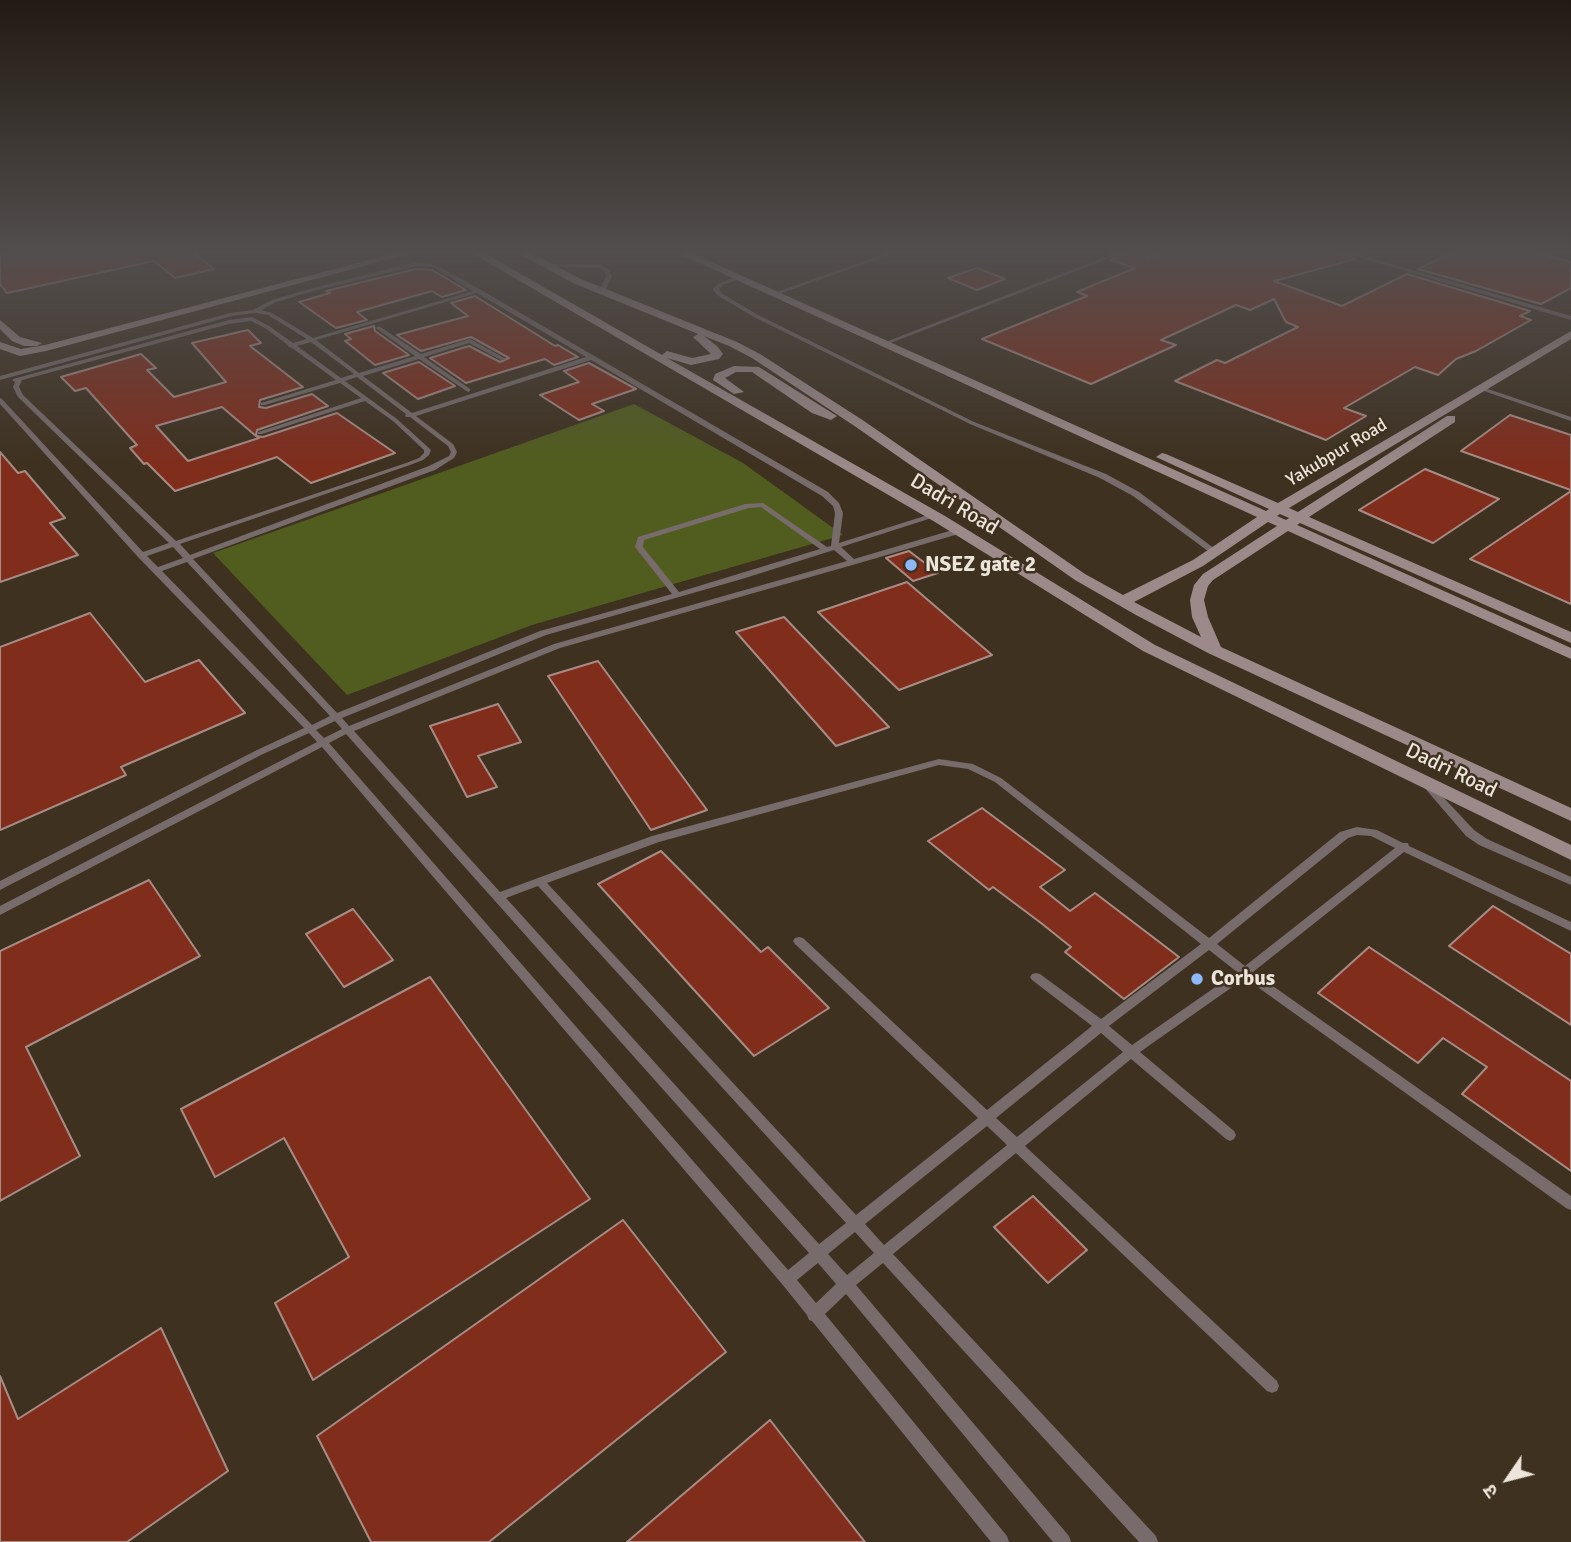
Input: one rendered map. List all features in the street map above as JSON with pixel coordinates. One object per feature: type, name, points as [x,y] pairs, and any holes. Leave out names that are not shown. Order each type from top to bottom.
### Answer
[{"type":"street","points":[[0,323],[16,340],[31,348]]},
{"type":"street","points":[[0,345],[10,351],[31,348],[128,323]]},
{"type":"street","name":"Dadri Road","points":[[597,323],[934,516],[1149,648],[1571,853]]},
{"type":"street","points":[[616,323],[682,361],[701,361],[717,354],[707,342],[675,323]]},
{"type":"street","name":"Dadri Road","points":[[681,323],[756,356],[860,424],[1047,555],[1122,601],[1214,650],[1571,815]]},
{"type":"street","points":[[847,323],[1284,526],[1571,654]]},
{"type":"street","name":"Yakubpur Road","points":[[1122,601],[1161,584],[1215,552],[1265,517],[1571,334]]},
{"type":"street","points":[[890,342],[1299,516],[1571,638]]},
{"type":"street","name":"Yakubpur Road","points":[[1214,650],[1200,617],[1197,600],[1201,585],[1208,577],[1299,516],[1571,347]]},
{"type":"street","points":[[8,361],[31,348]]},
{"type":"street","points":[[801,441],[789,423],[724,384],[719,380],[719,376],[734,369],[755,369],[816,410],[860,424]]},
{"type":"lane","points":[[0,379],[200,323]]},
{"type":"lane","points":[[0,379],[19,380],[227,323]]},
{"type":"lane","points":[[262,323],[395,420],[423,444],[427,454],[444,462]]},
{"type":"lane","points":[[157,570],[452,457],[454,452],[451,445],[312,340],[284,323]]},
{"type":"lane","points":[[291,346],[371,323]]},
{"type":"lane","points":[[532,323],[825,494],[836,505],[839,513],[835,546]]},
{"type":"lane","points":[[768,323],[960,417],[1104,476],[1136,494],[1215,552]]},
{"type":"lane","points":[[890,342],[939,323]]},
{"type":"lane","points":[[379,328],[468,390]]},
{"type":"lane","points":[[263,404],[472,341],[503,359]]},
{"type":"lane","points":[[395,420],[591,358]]},
{"type":"lane","points":[[19,380],[16,387],[20,396],[174,543],[336,717],[846,1284],[1063,1542]]},
{"type":"lane","points":[[1480,388],[1571,419]]},
{"type":"lane","points":[[260,433],[366,399]]},
{"type":"lane","points":[[0,400],[141,555],[323,742],[786,1279],[1001,1542]]},
{"type":"lane","points":[[141,555],[408,464],[427,454]]},
{"type":"lane","points":[[677,595],[639,547],[641,539],[748,506],[763,505],[825,549]]},
{"type":"lane","points":[[0,886],[310,729],[543,633],[934,516]]},
{"type":"lane","points":[[0,911],[347,730],[557,646],[959,531]]},
{"type":"lane","points":[[835,546],[853,562]]},
{"type":"lane","points":[[655,601],[665,616]]},
{"type":"lane","points":[[498,897],[656,839],[939,762],[970,766],[998,780],[1245,972],[1571,1204]]},
{"type":"lane","points":[[1422,779],[1470,834],[1571,881]]},
{"type":"lane","points":[[786,1279],[1344,835],[1357,831],[1373,833],[1571,927]]},
{"type":"lane","points":[[814,1315],[846,1284],[1131,1052],[1245,972],[1404,846]]},
{"type":"lane","points":[[540,882],[1150,1542]]},
{"type":"lane","points":[[799,941],[1272,1385]]},
{"type":"lane","points":[[1036,977],[1101,1026],[1230,1135]]},
{"type":"green space","points":[[634,404],[743,463],[843,535],[532,625],[347,695],[213,553]]},
{"type":"building","points":[[329,323],[356,323],[336,328]]},
{"type":"building","points":[[442,323],[518,323],[578,357],[554,365],[545,359],[466,383],[430,358],[469,346],[500,362],[509,358],[471,337],[421,351],[397,335]]},
{"type":"building","points":[[1021,323],[1198,323],[1161,340],[1176,345],[1091,384],[982,339]]},
{"type":"building","points":[[1288,323],[1526,323],[1456,359],[1438,375],[1415,367],[1344,408],[1366,416],[1326,440],[1175,381],[1217,360],[1225,363],[1298,327]]},
{"type":"building","points":[[374,326],[375,331],[409,355],[375,365],[345,341],[351,339],[345,334]]},
{"type":"building","points":[[248,330],[261,343],[250,346],[303,387],[260,400],[259,407],[266,408],[312,394],[328,406],[257,430],[256,436],[263,437],[337,413],[395,453],[311,483],[277,457],[175,491],[130,448],[137,445],[86,388],[75,391],[61,377],[141,354],[156,368],[147,370],[174,397],[226,382],[192,343]],"holes":[[[222,407],[259,438],[188,461],[156,426]]]},
{"type":"building","points":[[419,362],[455,386],[418,399],[383,373]]},
{"type":"building","points":[[589,363],[636,389],[592,404],[604,411],[579,420],[540,395],[579,382],[564,371]]},
{"type":"building","points":[[1510,415],[1571,435],[1571,490],[1461,451]]},
{"type":"building","points":[[0,452],[18,473],[25,471],[65,518],[50,523],[78,555],[0,582]]},
{"type":"building","points":[[1425,469],[1499,499],[1433,543],[1359,510]]},
{"type":"building","points":[[1571,491],[1571,604],[1470,559]]},
{"type":"building","name":"NSEZ gate 2","points":[[909,551],[938,573],[913,581],[886,558]]},
{"type":"building","points":[[907,582],[992,655],[899,690],[818,612]]},
{"type":"building","points":[[90,613],[145,682],[199,660],[245,713],[121,767],[126,775],[0,830],[0,647]]},
{"type":"building","points":[[784,617],[889,727],[836,746],[736,632]]},
{"type":"building","points":[[598,661],[707,810],[651,830],[548,676]]},
{"type":"building","points":[[498,704],[521,742],[478,756],[497,787],[467,797],[430,726]]},
{"type":"building","points":[[982,808],[1065,870],[1040,887],[1070,911],[1095,893],[1179,957],[1124,999],[1065,952],[1071,947],[993,887],[989,890],[928,841]]},
{"type":"building","points":[[661,851],[761,952],[768,947],[829,1008],[754,1056],[598,884]]},
{"type":"building","points":[[149,880],[200,956],[26,1047],[80,1156],[0,1201],[0,951]]},
{"type":"building","points":[[1493,906],[1571,954],[1571,1025],[1449,946]]},
{"type":"building","points":[[353,909],[393,960],[344,987],[306,934]]},
{"type":"building","points":[[1369,947],[1571,1081],[1571,1171],[1462,1094],[1487,1067],[1443,1038],[1418,1063],[1318,993]]},
{"type":"building","points":[[430,977],[590,1199],[313,1380],[275,1303],[349,1257],[284,1138],[215,1177],[181,1109]]},
{"type":"building","points":[[1033,1196],[1087,1250],[1048,1283],[994,1227]]},
{"type":"building","points":[[623,1220],[726,1352],[489,1542],[371,1542],[317,1436]]},
{"type":"building","points":[[161,1328],[228,1471],[127,1542],[0,1542],[0,1376],[18,1419]]},
{"type":"building","points":[[770,1420],[865,1542],[627,1542]]},
{"type":"place","name":"NSEZ gate 2","points":[[911,565]]},
{"type":"place","name":"Corbus","points":[[1197,979]]}]
